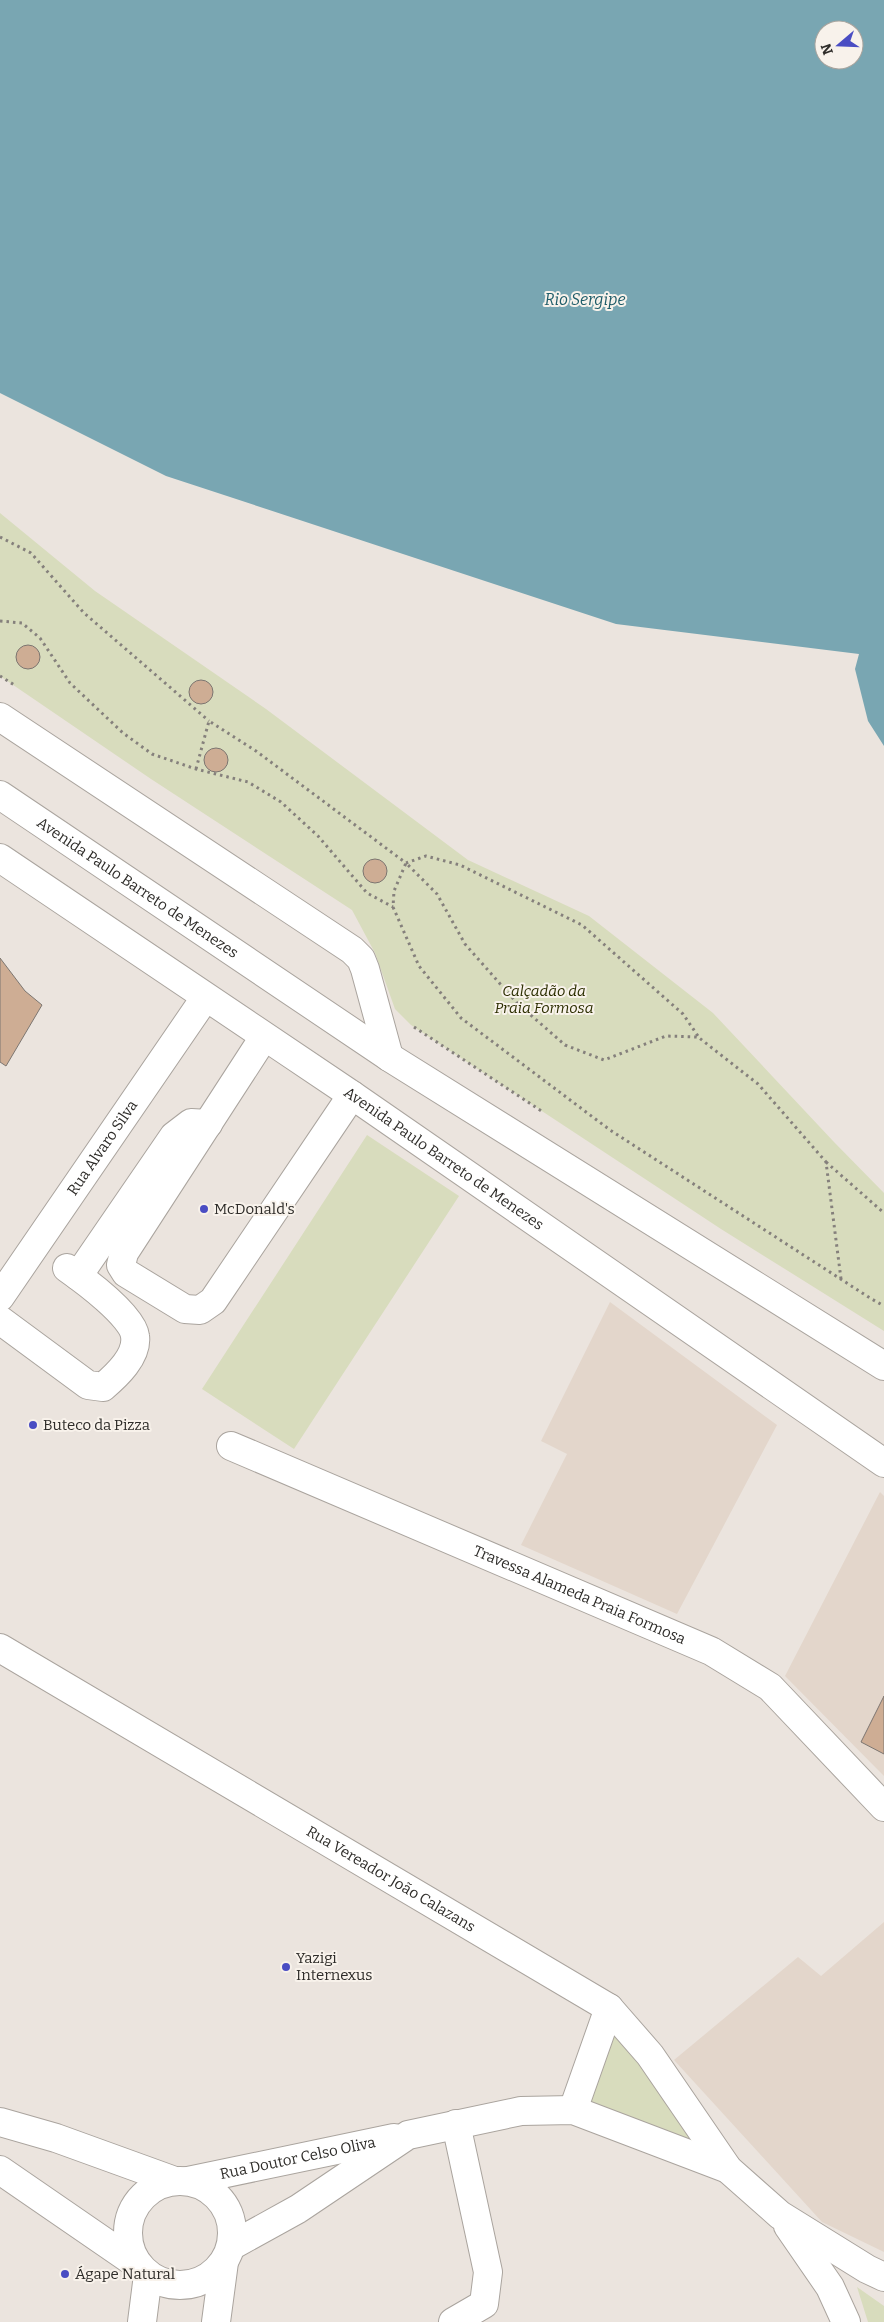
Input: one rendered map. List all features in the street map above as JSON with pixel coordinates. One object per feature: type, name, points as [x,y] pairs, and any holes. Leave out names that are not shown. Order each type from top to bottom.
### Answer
[{"type":"street","points":[[0,717],[352,950],[366,969],[389,1057]]},
{"type":"street","name":"Avenida Paulo Barreto de Menezes","points":[[0,795],[389,1057],[884,1366]]},
{"type":"street","name":"Avenida Paulo Barreto de Menezes","points":[[0,858],[205,998],[352,1095],[884,1463]]},
{"type":"street","name":"Rua Alvaro Silva","points":[[0,1297],[205,998]]},
{"type":"street","points":[[264,1037],[124,1253],[121,1264],[126,1273],[185,1309],[200,1310],[213,1301],[352,1095]]},
{"type":"street","points":[[0,1320],[88,1385],[102,1387],[115,1377],[133,1352],[136,1336],[125,1316],[73,1272],[174,1136],[191,1123],[208,1124]]},
{"type":"street","name":"Travessa Alameda Praia Formosa","points":[[231,1446],[712,1651],[770,1687],[884,1807]]},
{"type":"street","name":"Rua Vereador João Calazans","points":[[0,1648],[609,2008],[650,2055],[728,2170],[780,2215],[878,2271]]},
{"type":"street","points":[[573,2110],[609,2008]]},
{"type":"street","name":"Rua Vereador João Calazans","points":[[228,2254],[408,2135],[521,2112],[573,2110],[728,2170]]},
{"type":"street","points":[[0,2122],[56,2138],[180,2181],[205,2186],[219,2197],[229,2212],[233,2229],[216,2322]]},
{"type":"street","points":[[453,2322],[484,2304],[488,2272],[456,2124]]},
{"type":"street","name":"Rua Doutor Celso Oliva","points":[[180,2181],[408,2135]]},
{"type":"street","points":[[0,2170],[143,2270],[168,2284],[189,2285],[202,2281],[215,2273],[228,2254]]},
{"type":"street","points":[[142,2322],[143,2270],[131,2251],[128,2236],[132,2213],[144,2194],[157,2185],[180,2181]]},
{"type":"street","name":"Rua Vereador João Calazans","points":[[780,2215],[804,2246],[830,2287],[846,2322]]},
{"type":"path","points":[[0,537],[31,553],[84,613],[209,721],[256,750],[406,863],[437,894],[465,944],[517,1003],[565,1045],[604,1060],[666,1036],[698,1037]]},
{"type":"path","points":[[0,621],[22,623],[40,638],[70,683],[122,733],[152,754],[196,769],[248,782],[281,802],[318,836],[367,894],[393,907]]},
{"type":"path","points":[[0,676],[24,692]]},
{"type":"path","points":[[196,769],[209,721]]},
{"type":"path","points":[[884,1213],[826,1162],[758,1084],[698,1037],[683,1014],[582,925],[460,865],[426,856],[406,863],[394,891],[393,907],[420,966],[461,1018],[610,1130],[884,1306]]},
{"type":"path","points":[[411,1025],[550,1116]]},
{"type":"path","points":[[826,1162],[842,1279]]},
{"type":"shaded area","points":[[610,1302],[777,1425],[677,1614],[521,1545],[567,1454],[541,1441]]},
{"type":"shaded area","points":[[880,1492],[884,1496],[884,1776],[785,1676]]},
{"type":"shaded area","points":[[884,1922],[884,2252],[822,2222],[674,2060],[798,1957],[821,1976]]},
{"type":"green space","name":"Calçadão da Praia Formosa","points":[[0,513],[95,591],[266,709],[468,860],[589,916],[713,1013],[884,1193],[884,1331],[721,1229],[411,1025],[395,1009],[375,953],[352,910],[151,779],[0,676]]},
{"type":"green space","points":[[367,1135],[459,1196],[294,1449],[202,1389]]},
{"type":"green space","points":[[616,2031],[700,2143],[588,2102]]},
{"type":"green space","points":[[857,2287],[884,2306],[884,2322],[868,2322]]},
{"type":"water","name":"Rio Sergipe","points":[[0,0],[884,0],[884,746],[868,721],[855,669],[859,654],[616,624],[166,476],[0,393]]},
{"type":"building","points":[[28,645],[33,646],[39,652],[39,662],[33,668],[28,669],[23,668],[17,662],[16,657],[17,652],[23,646]]},
{"type":"building","points":[[201,680],[206,681],[212,687],[212,697],[206,703],[201,704],[196,703],[190,697],[189,692],[190,687],[196,681]]},
{"type":"building","points":[[216,748],[221,749],[227,755],[227,765],[221,771],[216,772],[211,771],[205,765],[204,760],[205,755],[211,749]]},
{"type":"building","points":[[375,859],[380,860],[386,866],[386,876],[380,882],[375,883],[370,882],[364,876],[363,871],[364,866],[370,860]]},
{"type":"building","points":[[0,958],[25,991],[42,1005],[6,1066],[0,1062]]},
{"type":"building","points":[[884,1696],[884,1754],[861,1742]]},
{"type":"place","name":"McDonald's","points":[[204,1209]]},
{"type":"place","name":"Buteco da Pizza","points":[[33,1425]]},
{"type":"place","name":"Yazigi Internexus","points":[[286,1967]]},
{"type":"place","name":"Ágape Natural","points":[[65,2274]]}]
